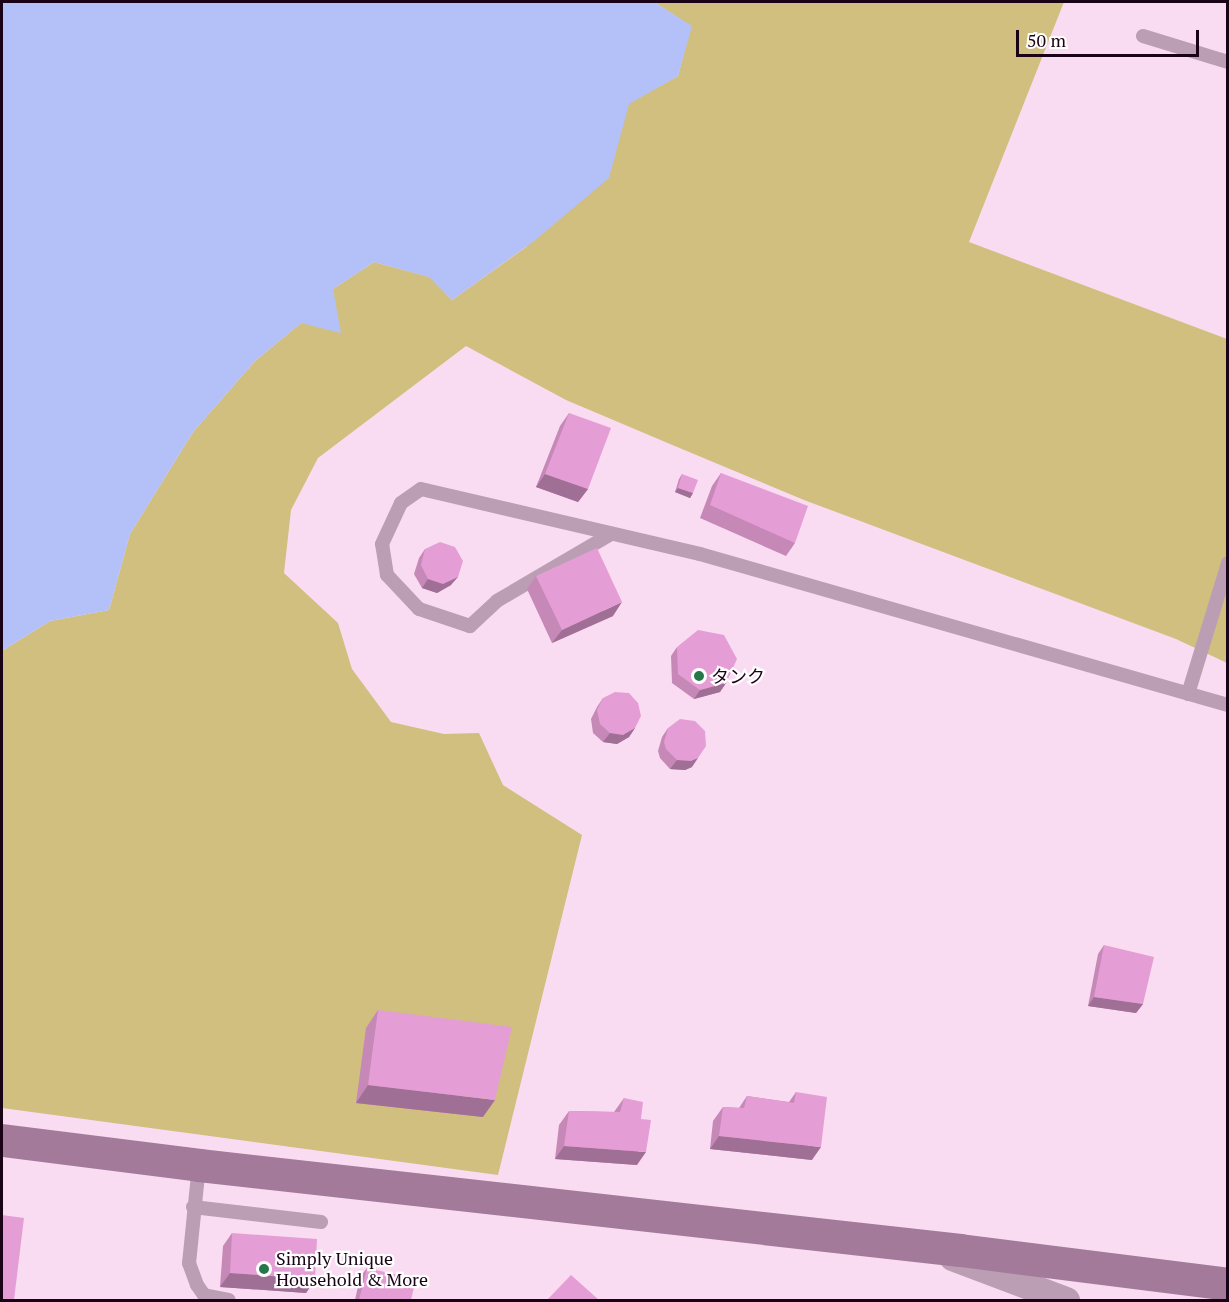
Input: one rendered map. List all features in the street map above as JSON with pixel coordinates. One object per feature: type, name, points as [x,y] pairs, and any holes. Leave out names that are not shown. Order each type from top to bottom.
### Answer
[{"type":"main road","points":[[2,1140],[198,1165],[1227,1284]]},
{"type":"street","points":[[928,1248],[1066,1300]]},
{"type":"lane","points":[[1143,36],[1227,62]]},
{"type":"lane","points":[[610,534],[497,601],[470,626],[419,609],[387,575],[382,544],[401,503],[421,489],[700,554],[1227,705]]},
{"type":"lane","points":[[1188,693],[1227,563]]},
{"type":"lane","points":[[198,1165],[189,1263],[191,1274],[204,1295],[229,1300]]},
{"type":"lane","points":[[194,1207],[321,1222]]},
{"type":"shaded area","points":[[654,2],[1064,2],[969,242],[1227,339],[1227,663],[1176,639],[804,500],[566,400],[466,346],[318,458],[291,510],[284,573],[338,623],[352,669],[391,722],[444,734],[479,733],[503,785],[582,835],[498,1175],[2,1108],[2,651],[50,621],[109,610],[130,534],[193,432],[255,361],[301,323],[333,289],[374,262],[430,277],[452,300],[526,247],[629,103],[678,76],[691,26]]},
{"type":"water","points":[[2,2],[654,2],[692,26],[678,76],[629,104],[609,178],[534,241],[452,300],[429,277],[374,262],[333,289],[341,333],[301,323],[255,361],[193,432],[130,534],[109,610],[50,621],[2,651]]},
{"type":"building","points":[[569,413],[611,428],[588,489],[545,474]]},
{"type":"building","points":[[721,473],[808,506],[795,543],[710,505]]},
{"type":"building","points":[[682,474],[698,480],[693,493],[678,488]]},
{"type":"building","points":[[440,542],[455,547],[463,561],[458,577],[443,584],[428,579],[421,565],[425,549]]},
{"type":"building","points":[[597,548],[622,602],[562,630],[536,576]]},
{"type":"building","name":"タンク","points":[[698,630],[724,635],[737,659],[726,683],[700,690],[678,674],[677,647]]},
{"type":"building","points":[[615,692],[629,693],[638,703],[641,716],[635,728],[623,735],[610,733],[600,724],[597,710],[603,698]]},
{"type":"building","name":"タンク","points":[[680,719],[695,721],[705,731],[706,746],[698,758],[691,761],[677,760],[666,749],[664,742],[668,728]]},
{"type":"building","points":[[1104,945],[1154,957],[1143,1004],[1094,997]]},
{"type":"building","points":[[378,1010],[512,1027],[495,1100],[368,1085]]},
{"type":"building","points":[[796,1092],[827,1097],[821,1147],[719,1136],[723,1107],[744,1108],[747,1096],[794,1103]]},
{"type":"building","points":[[624,1098],[643,1102],[641,1119],[651,1120],[646,1152],[564,1146],[569,1111],[620,1112]]},
{"type":"building","points":[[2,1215],[24,1218],[14,1300],[2,1300]]},
{"type":"building","points":[[232,1233],[317,1239],[315,1279],[230,1273]]},
{"type":"building","points":[[367,1268],[416,1279],[411,1300],[359,1300]]},
{"type":"building","points":[[571,1275],[599,1300],[547,1300]]},
{"type":"place","name":"タンク","points":[[699,676]]},
{"type":"place","name":"Simply Unique Household & More","points":[[264,1269]]}]
